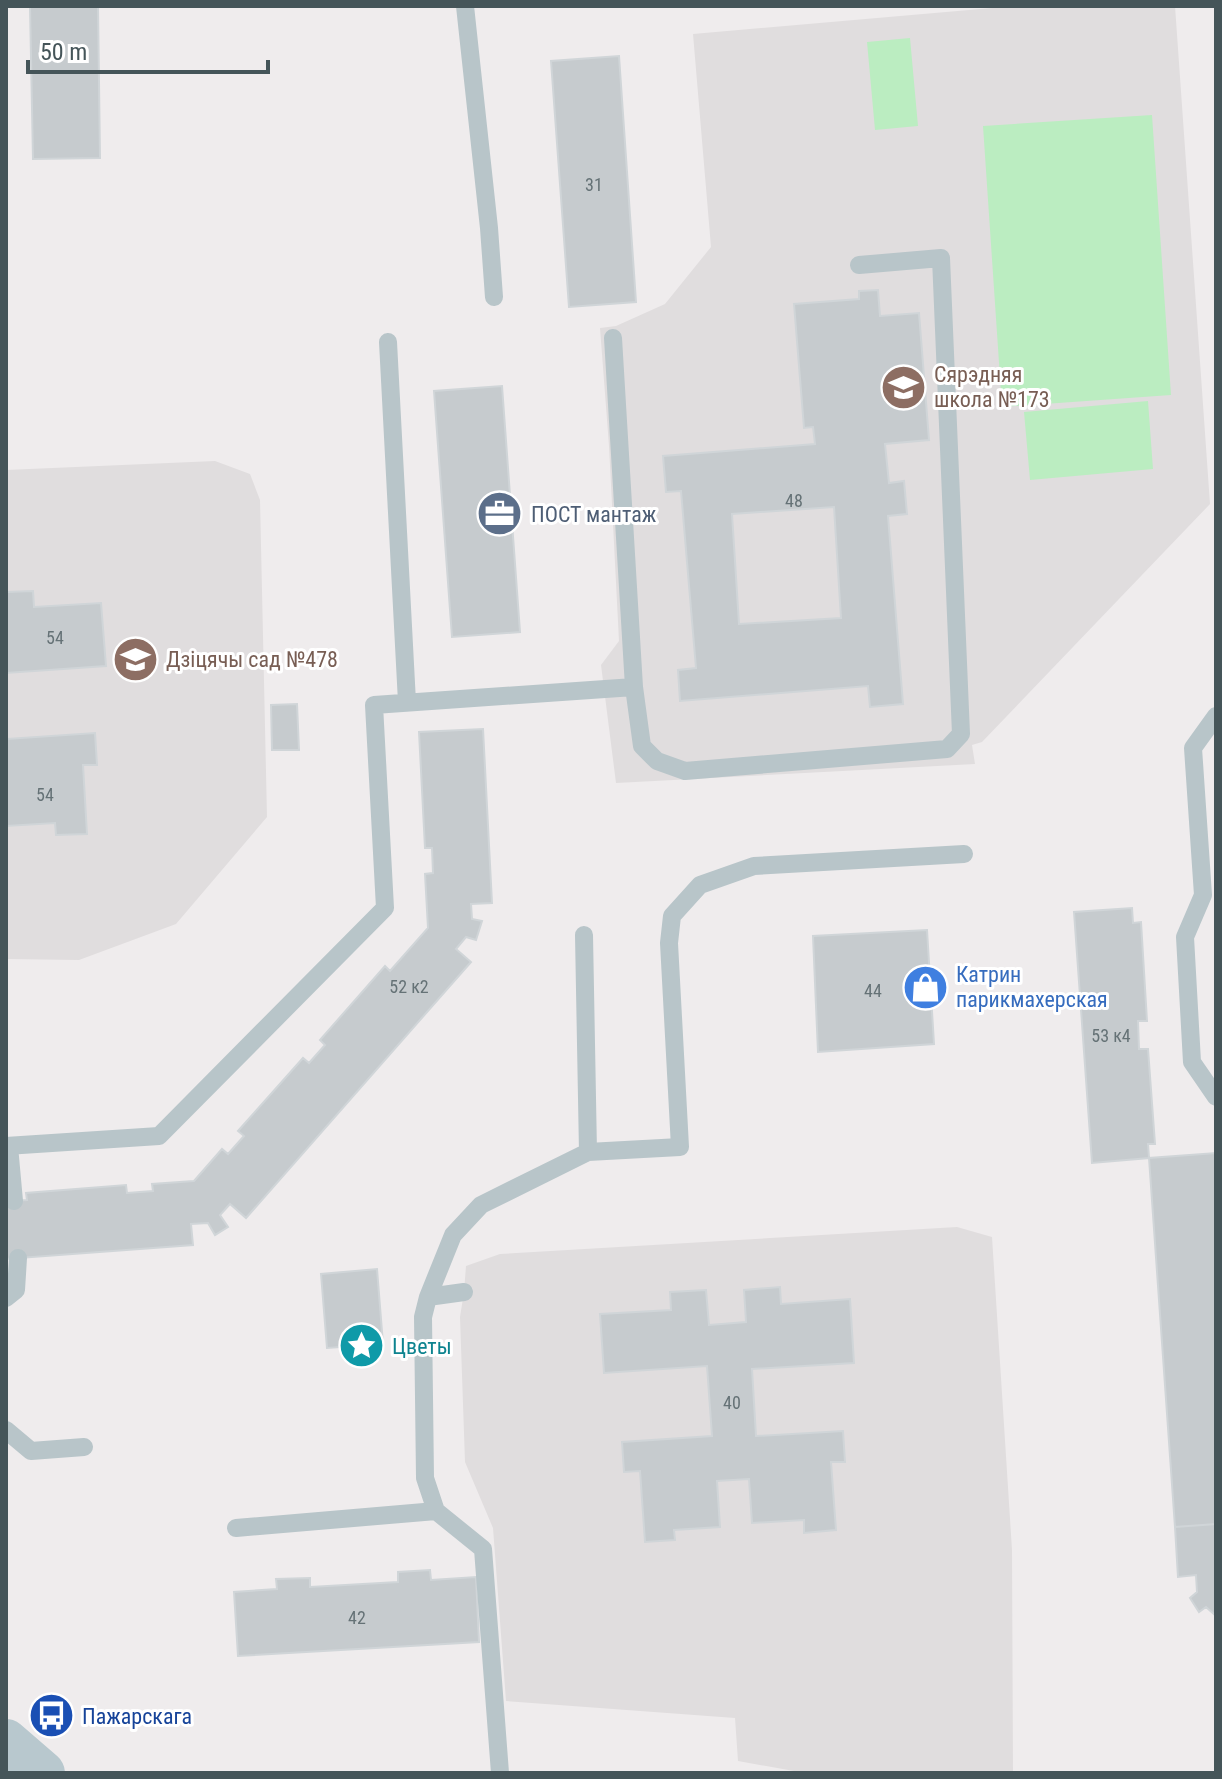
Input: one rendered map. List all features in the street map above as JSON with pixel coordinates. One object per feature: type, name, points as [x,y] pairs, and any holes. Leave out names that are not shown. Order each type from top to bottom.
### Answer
[{"type":"street","points":[[6,1741],[43,1773]]},
{"type":"lane","points":[[465,6],[494,297]]},
{"type":"lane","points":[[613,338],[634,687],[642,746],[657,761],[685,771],[947,749],[961,734],[941,258],[859,265]]},
{"type":"lane","points":[[388,342],[407,702]]},
{"type":"lane","points":[[14,1201],[8,1146],[159,1136],[385,908],[374,705],[634,687]]},
{"type":"lane","points":[[1216,716],[1193,748],[1203,895],[1185,937],[1192,1062],[1216,1097]]},
{"type":"lane","points":[[500,1773],[483,1549],[436,1511],[425,1478],[423,1317],[453,1235],[481,1205],[588,1152],[680,1147],[669,943],[672,916],[700,885],[754,866],[964,854]]},
{"type":"lane","points":[[584,935],[588,1152]]},
{"type":"lane","points":[[6,1298],[16,1290],[18,1258]]},
{"type":"lane","points":[[428,1297],[464,1292]]},
{"type":"lane","points":[[6,1430],[31,1451],[84,1447]]},
{"type":"lane","points":[[236,1528],[436,1511]]},
{"type":"shaded area","name":"Сярэдняя школа №173","points":[[1015,6],[1175,6],[1210,504],[982,742],[972,745],[975,764],[616,783],[601,665],[619,641],[600,328],[616,326],[665,304],[711,247],[693,34]]},
{"type":"shaded area","name":"Дзіцячы сад №478","points":[[215,461],[250,474],[260,500],[267,817],[176,924],[79,960],[6,959],[6,470]]},
{"type":"shaded area","points":[[957,1227],[992,1237],[1012,1550],[1013,1773],[805,1773],[738,1761],[735,1718],[506,1701],[493,1528],[465,1462],[460,1317],[466,1266],[500,1254]]},
{"type":"green space","points":[[910,38],[918,126],[875,130],[867,42]]},
{"type":"green space","points":[[1152,115],[1171,395],[1002,407],[983,126]]},
{"type":"green space","points":[[1148,401],[1153,469],[1030,480],[1024,412]]},
{"type":"building","points":[[30,6],[98,6],[100,158],[33,159]]},
{"type":"building","points":[[619,56],[636,302],[569,307],[551,61]]},
{"type":"building","points":[[878,290],[880,316],[919,313],[929,440],[885,444],[889,483],[904,481],[907,514],[888,516],[903,704],[870,707],[868,686],[680,701],[678,670],[696,668],[681,491],[666,492],[663,456],[815,444],[813,427],[804,428],[794,304],[859,299],[859,291]],"holes":[[[834,507],[841,618],[739,624],[732,514]]]},
{"type":"building","points":[[502,386],[520,632],[452,637],[434,391]]},
{"type":"building","points":[[33,591],[34,607],[101,603],[106,666],[6,673],[6,592]]},
{"type":"building","points":[[297,704],[299,750],[272,750],[271,705]]},
{"type":"building","points":[[6,726],[7,739],[95,733],[97,765],[83,765],[87,834],[56,835],[55,823],[6,826]]},
{"type":"building","points":[[483,729],[492,903],[471,904],[472,919],[482,921],[476,940],[466,937],[456,949],[471,962],[246,1218],[230,1204],[220,1215],[228,1227],[215,1235],[208,1223],[191,1224],[193,1245],[6,1259],[6,1201],[27,1200],[26,1193],[126,1185],[127,1193],[153,1191],[152,1184],[194,1181],[222,1149],[228,1154],[244,1136],[238,1131],[303,1058],[309,1063],[325,1045],[320,1040],[385,966],[390,971],[428,928],[425,874],[433,873],[432,848],[425,848],[419,732]]},
{"type":"building","points":[[1132,908],[1133,923],[1141,922],[1147,1021],[1138,1021],[1139,1049],[1148,1049],[1155,1144],[1148,1144],[1149,1158],[1092,1163],[1074,912]]},
{"type":"building","points":[[927,930],[934,1044],[818,1052],[813,936]]},
{"type":"building","points":[[1216,1153],[1216,1524],[1175,1527],[1149,1158]]},
{"type":"building","points":[[377,1269],[383,1344],[327,1348],[321,1274]]},
{"type":"building","points":[[780,1287],[781,1304],[850,1299],[854,1363],[752,1369],[756,1436],[843,1431],[845,1462],[831,1462],[836,1530],[804,1533],[804,1520],[752,1523],[749,1479],[717,1481],[720,1527],[674,1530],[675,1540],[645,1542],[640,1471],[624,1472],[622,1442],[712,1436],[707,1366],[604,1373],[600,1314],[671,1310],[670,1292],[706,1290],[709,1325],[746,1322],[744,1290]]},
{"type":"building","points":[[1216,1524],[1216,1616],[1206,1607],[1199,1612],[1190,1598],[1197,1592],[1196,1575],[1178,1577],[1175,1527]]},
{"type":"building","points":[[430,1570],[431,1580],[476,1577],[479,1642],[238,1656],[234,1592],[277,1589],[276,1579],[310,1578],[310,1587],[398,1582],[398,1572]]},
{"type":"place","name":"Сярэдняя школа №173","points":[[903,387]]},
{"type":"place","name":"ПОСТ мантаж","points":[[500,514]]},
{"type":"place","name":"Дзіцячы сад №478","points":[[135,659]]},
{"type":"place","name":"Катрин парикмахерская","points":[[925,987]]},
{"type":"place","name":"Цветы","points":[[361,1346]]},
{"type":"place","name":"Пажарскага","points":[[51,1716]]}]
